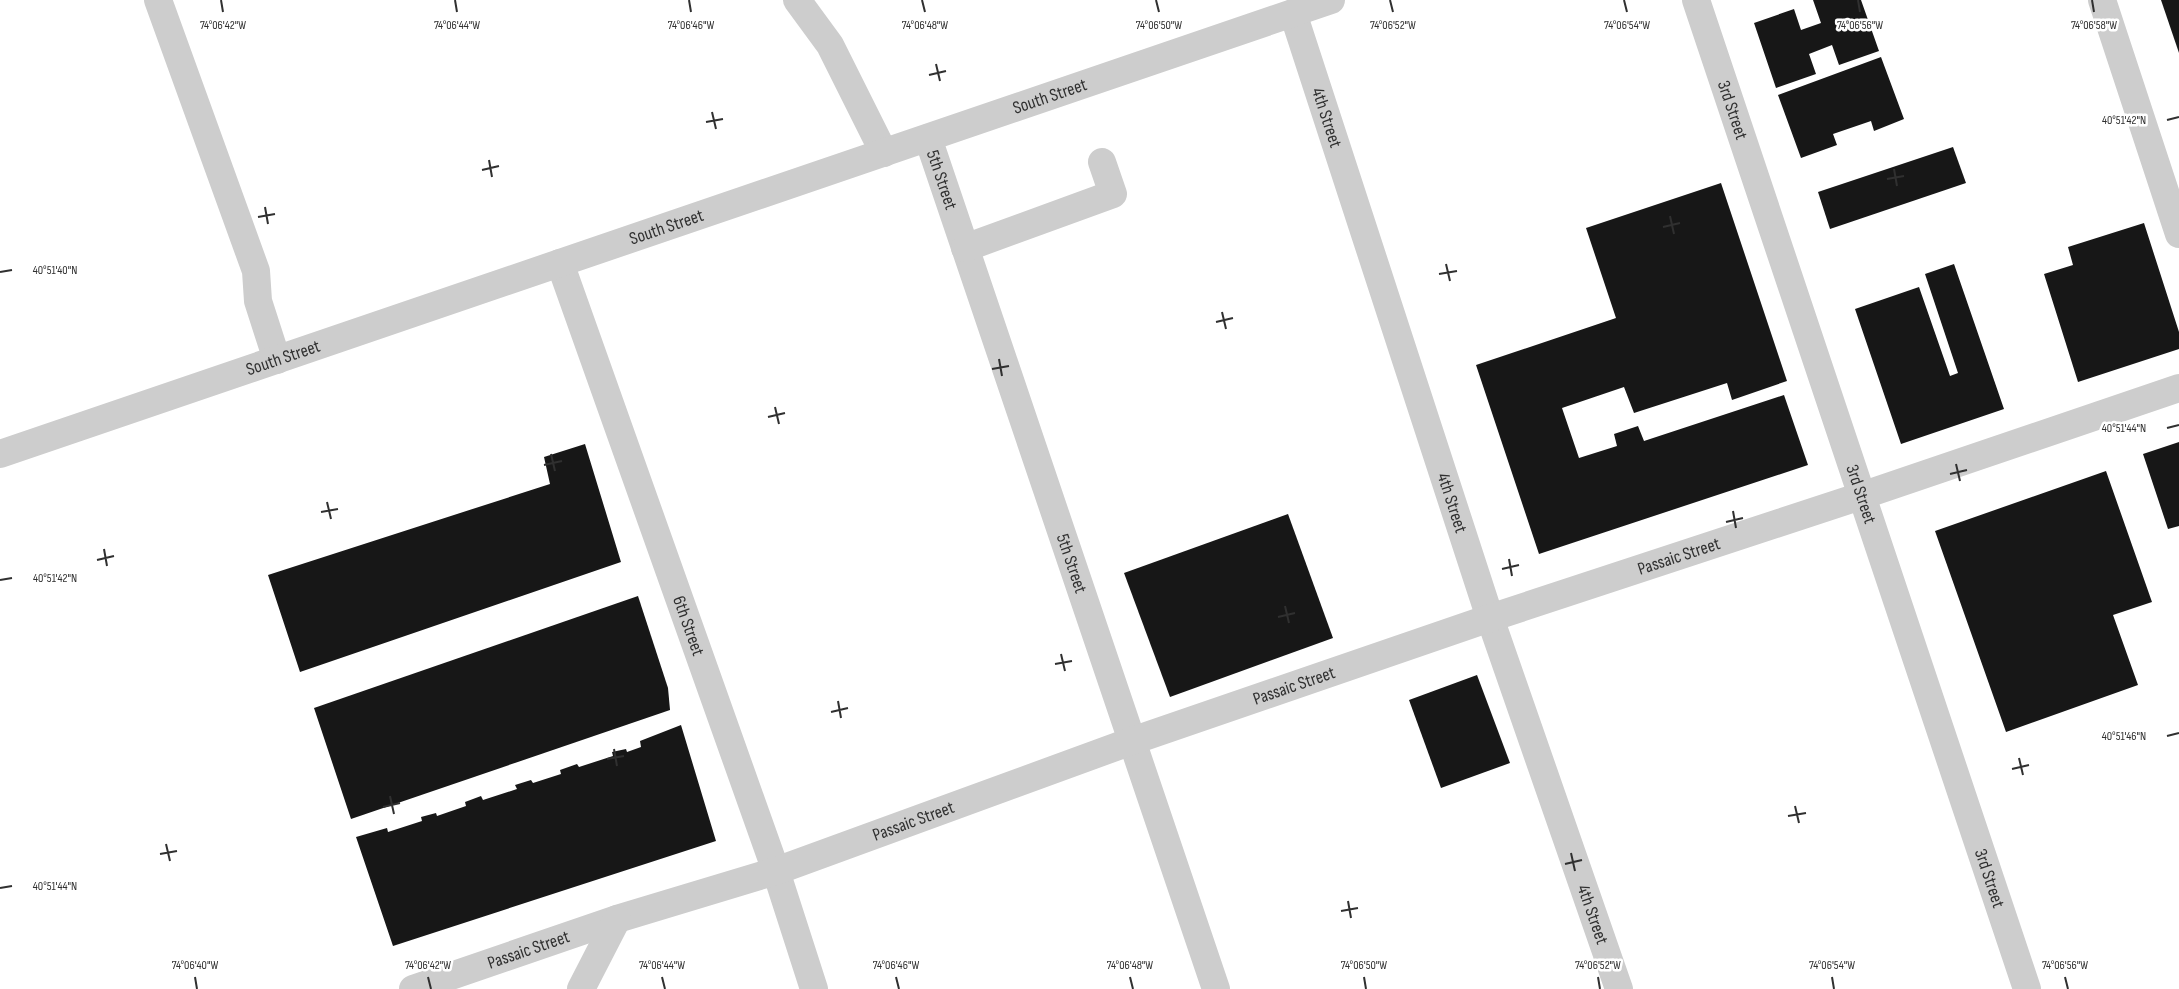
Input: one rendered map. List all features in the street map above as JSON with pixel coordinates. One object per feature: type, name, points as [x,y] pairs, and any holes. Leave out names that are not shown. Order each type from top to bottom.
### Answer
[{"type":"street","points":[[158,0],[256,271],[258,301],[277,360]]},
{"type":"street","points":[[796,0],[830,46],[884,152]]},
{"type":"street","name":"South Street","points":[[0,454],[1331,0]]},
{"type":"street","name":"3rd Street","points":[[1696,0],[2028,989]]},
{"type":"street","points":[[2102,0],[2179,234]]},
{"type":"street","name":"4th Street","points":[[1293,13],[1490,618],[1618,989]]},
{"type":"street","name":"5th Street","points":[[928,138],[1216,989]]},
{"type":"street","points":[[965,248],[1113,194],[1102,162]]},
{"type":"street","name":"6th Street","points":[[560,264],[776,871],[814,989]]},
{"type":"street","name":"Passaic Street","points":[[413,989],[618,919],[776,871],[1132,741],[1490,618],[1861,496],[2179,388]]},
{"type":"street","points":[[581,989],[618,919]]},
{"type":"building","points":[[1813,0],[1861,0],[1879,51],[1839,65],[1832,45],[1809,54],[1816,74],[1776,88],[1754,23],[1794,9],[1801,30],[1821,23]]},
{"type":"building","points":[[2161,0],[2179,0],[2179,53]]},
{"type":"building","points":[[1881,57],[1904,119],[1874,131],[1871,121],[1833,134],[1837,145],[1801,158],[1778,95]]},
{"type":"building","points":[[1953,147],[1966,183],[1830,229],[1818,192]]},
{"type":"building","points":[[1721,183],[1787,381],[1732,400],[1727,383],[1634,413],[1624,387],[1562,408],[1579,458],[1617,446],[1614,434],[1638,426],[1644,441],[1784,395],[1808,465],[1539,554],[1476,365],[1616,318],[1586,228]]},
{"type":"building","points":[[2144,223],[2179,332],[2179,349],[2078,382],[2044,274],[2073,265],[2068,247]]},
{"type":"building","points":[[1954,264],[2004,409],[1901,444],[1855,309],[1919,287],[1950,376],[1958,373],[1925,274]]},
{"type":"building","points":[[2179,442],[2179,526],[2168,529],[2143,454]]},
{"type":"building","points":[[585,444],[621,562],[300,672],[268,575],[550,484],[544,457]]},
{"type":"building","points":[[2106,471],[2152,602],[2113,615],[2138,685],[2006,732],[1935,531]]},
{"type":"building","points":[[1288,514],[1333,638],[1170,697],[1124,573]]},
{"type":"building","points":[[638,596],[668,688],[670,710],[351,819],[314,708]]},
{"type":"building","points":[[1477,675],[1510,763],[1441,788],[1409,700]]},
{"type":"building","points":[[681,725],[716,841],[393,946],[356,837],[387,828],[388,832],[422,821],[421,817],[436,813],[437,816],[466,806],[465,802],[481,796],[483,800],[517,789],[515,785],[531,780],[533,783],[561,774],[560,770],[577,764],[579,767],[613,756],[612,752],[626,749],[627,752],[641,747],[640,741]]}]
